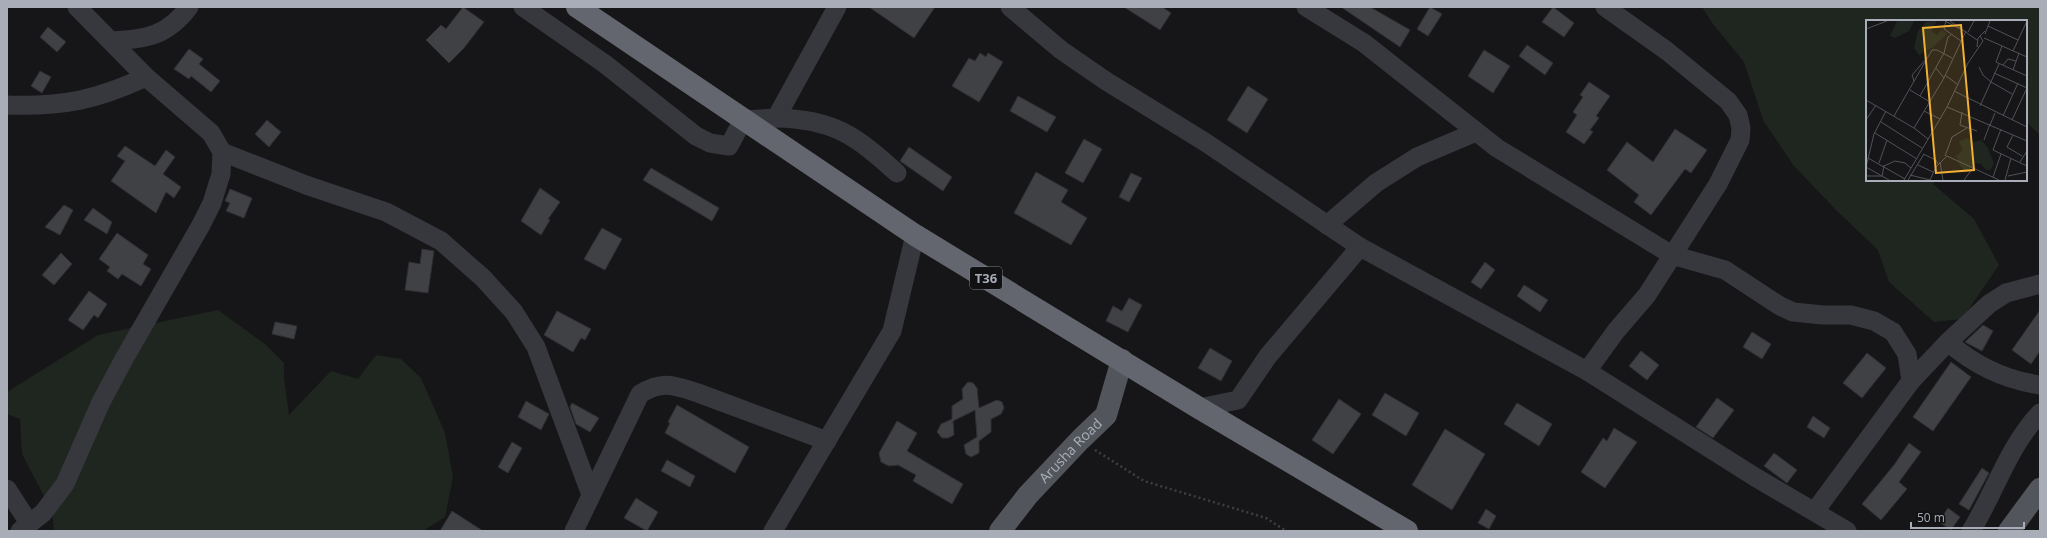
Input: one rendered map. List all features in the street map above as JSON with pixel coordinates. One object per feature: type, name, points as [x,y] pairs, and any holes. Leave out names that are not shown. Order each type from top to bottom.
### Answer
[{"type":"highway","name":"T36","points":[[577,7],[916,235],[1199,408],[1407,531]]},
{"type":"main road","name":"Arusha Road","points":[[1000,531],[1028,495],[1106,415],[1122,360]]},
{"type":"main road","points":[[2009,531],[2040,489]]},
{"type":"street","points":[[7,489],[25,527],[43,513],[65,484],[101,402],[124,359],[202,225],[212,203],[221,174],[222,152],[212,133],[146,77],[77,7]]},
{"type":"street","points":[[112,41],[151,37],[170,27],[180,19],[190,7]]},
{"type":"street","points":[[523,7],[605,64],[696,136],[710,143],[729,146],[744,120],[776,118],[817,121],[835,127],[876,154],[897,173]]},
{"type":"street","points":[[776,118],[836,7]]},
{"type":"street","points":[[1010,7],[1061,50],[1106,81],[1205,142],[1360,247],[1587,371],[1755,477],[1816,511],[1847,531]]},
{"type":"street","points":[[1306,7],[1364,43],[1497,148],[1672,255],[1725,270],[1780,306],[1793,312],[1823,315],[1851,315],[1874,321],[1893,332],[1907,354],[1911,381]]},
{"type":"street","points":[[1587,371],[1616,331],[1647,295],[1729,164],[1740,140],[1741,128],[1738,115],[1728,101],[1667,51],[1607,8]]},
{"type":"street","points":[[7,105],[60,104],[88,100],[115,91],[146,77]]},
{"type":"street","points":[[1327,225],[1376,183],[1418,157],[1476,132]]},
{"type":"street","points":[[222,152],[306,185],[386,212],[441,241],[483,278],[514,312],[536,347],[590,495]]},
{"type":"street","points":[[773,531],[892,331],[916,235]]},
{"type":"street","points":[[1199,408],[1238,400],[1268,356],[1360,247]]},
{"type":"street","points":[[1816,511],[1911,381],[1948,342],[1989,304],[2006,293],[2040,284]]},
{"type":"street","points":[[1948,342],[1958,351],[1997,374],[2017,382],[2040,385]]},
{"type":"street","points":[[574,531],[590,495],[640,394],[652,386],[679,387],[827,441]]},
{"type":"street","points":[[1971,531],[1983,510],[2012,450],[2040,413]]},
{"type":"path","points":[[1080,440],[1144,481],[1266,518],[1286,531]]},
{"type":"shaded area","points":[[1702,7],[2040,7],[2040,135],[2027,123],[2027,20],[1866,20],[1866,181],[1934,181],[1933,184],[1974,219],[1999,265],[1962,319],[1934,322],[1889,282],[1878,250],[1837,211],[1794,166],[1763,120],[1744,62],[1713,24]]},
{"type":"shaded area","points":[[218,310],[265,344],[284,363],[284,379],[289,415],[331,371],[358,379],[376,355],[401,359],[421,378],[445,433],[453,477],[445,517],[423,531],[54,531],[52,511],[22,454],[20,419],[7,414],[7,392],[98,335]]},
{"type":"building","points":[[463,7],[484,22],[464,48],[449,63],[426,40],[441,25],[446,29]]},
{"type":"building","points":[[869,7],[935,7],[914,38]]},
{"type":"building","points":[[1124,7],[1162,7],[1171,13],[1160,30]]},
{"type":"building","points":[[1341,7],[1370,7],[1410,30],[1400,47]]},
{"type":"building","points":[[1430,7],[1442,14],[1428,36],[1417,29]]},
{"type":"building","points":[[1553,7],[1574,23],[1564,37],[1542,22]]},
{"type":"building","points":[[48,27],[66,42],[57,52],[40,37]]},
{"type":"building","points":[[1527,45],[1553,63],[1545,75],[1519,56]]},
{"type":"building","points":[[189,49],[203,59],[199,64],[220,81],[211,92],[191,76],[189,79],[174,69]]},
{"type":"building","points":[[1484,50],[1510,66],[1493,93],[1468,76]]},
{"type":"building","points":[[980,53],[986,57],[988,53],[1003,62],[979,102],[952,86],[969,58],[975,61]]},
{"type":"building","points":[[40,71],[51,77],[42,93],[31,86]]},
{"type":"building","points":[[1589,82],[1610,96],[1596,116],[1599,118],[1590,130],[1593,132],[1584,144],[1566,132],[1577,115],[1573,112],[1583,97],[1580,95]]},
{"type":"building","points":[[1248,86],[1268,99],[1247,133],[1227,120]]},
{"type":"building","points":[[1018,96],[1056,117],[1047,132],[1010,111]]},
{"type":"building","points":[[267,120],[281,132],[269,147],[255,134]]},
{"type":"building","points":[[1675,129],[1707,150],[1691,173],[1685,169],[1651,215],[1634,202],[1639,195],[1607,170],[1627,142],[1653,162]]},
{"type":"building","points":[[1084,139],[1102,149],[1083,183],[1065,173]]},
{"type":"building","points":[[125,146],[155,166],[166,150],[175,157],[163,174],[181,187],[174,198],[166,192],[156,213],[111,181],[125,161],[117,156]]},
{"type":"building","points":[[909,147],[952,177],[943,191],[900,161]]},
{"type":"building","points":[[651,168],[719,208],[712,221],[643,180]]},
{"type":"building","points":[[1036,172],[1068,190],[1061,202],[1087,218],[1071,245],[1014,213]]},
{"type":"building","points":[[1131,173],[1142,178],[1129,202],[1119,197]]},
{"type":"building","points":[[540,188],[560,202],[548,219],[550,220],[541,235],[521,221]]},
{"type":"building","points":[[230,189],[252,198],[244,218],[226,211],[230,203],[225,201]]},
{"type":"building","points":[[64,205],[73,210],[60,235],[45,227]]},
{"type":"building","points":[[93,208],[112,222],[107,234],[84,220]]},
{"type":"building","points":[[602,228],[622,239],[605,270],[584,259]]},
{"type":"building","points":[[117,233],[148,255],[143,264],[151,269],[141,286],[122,274],[118,279],[107,271],[110,267],[99,259]]},
{"type":"building","points":[[422,249],[434,251],[428,293],[405,290],[409,262],[420,264]]},
{"type":"building","points":[[61,253],[72,264],[54,285],[42,275]]},
{"type":"building","points":[[1485,262],[1495,270],[1481,289],[1471,282]]},
{"type":"building","points":[[1524,285],[1548,300],[1540,312],[1517,296]]},
{"type":"building","points":[[89,291],[107,304],[98,318],[94,315],[83,330],[68,320]]},
{"type":"building","points":[[1129,298],[1142,305],[1128,332],[1106,321],[1113,306],[1122,311]]},
{"type":"building","points":[[2040,310],[2040,351],[2031,364],[2012,350]]},
{"type":"building","points":[[557,311],[591,329],[585,340],[581,338],[573,352],[544,335]]},
{"type":"building","points":[[275,322],[297,326],[294,339],[272,334]]},
{"type":"building","points":[[1983,325],[1993,331],[1982,351],[1965,342]]},
{"type":"building","points":[[1752,332],[1771,344],[1762,359],[1743,347]]},
{"type":"building","points":[[1210,348],[1232,361],[1221,381],[1198,368]]},
{"type":"building","points":[[1641,351],[1659,365],[1647,380],[1629,366]]},
{"type":"building","points":[[1867,353],[1886,368],[1862,398],[1843,383]]},
{"type":"building","points":[[1951,362],[1971,377],[1933,431],[1913,417]]},
{"type":"building","points":[[968,382],[973,383],[977,388],[979,408],[997,400],[1002,402],[1004,408],[1001,414],[991,419],[991,432],[979,441],[979,453],[971,457],[966,454],[964,445],[977,437],[975,410],[953,421],[954,435],[948,438],[942,438],[937,432],[941,424],[952,419],[952,406],[963,399],[962,389]]},
{"type":"building","points":[[1385,393],[1419,413],[1406,436],[1372,415]]},
{"type":"building","points":[[1717,398],[1734,410],[1713,438],[1696,427]]},
{"type":"building","points":[[1339,399],[1361,414],[1333,454],[1312,440]]},
{"type":"building","points":[[526,401],[549,414],[541,430],[518,417]]},
{"type":"building","points":[[572,403],[599,418],[590,432],[576,424],[570,407]]},
{"type":"building","points":[[1517,403],[1552,424],[1539,446],[1504,424]]},
{"type":"building","points":[[677,405],[749,447],[735,473],[665,433],[670,423],[668,422]]},
{"type":"building","points":[[1813,416],[1830,428],[1824,438],[1807,427]]},
{"type":"building","points":[[897,421],[917,433],[907,451],[963,484],[952,504],[913,481],[916,475],[898,465],[889,466],[881,462],[879,453]]},
{"type":"building","points":[[1614,428],[1637,442],[1605,488],[1581,472],[1603,438],[1607,441]]},
{"type":"building","points":[[1445,429],[1485,454],[1452,510],[1412,485]]},
{"type":"building","points":[[512,442],[522,448],[508,473],[498,467]]},
{"type":"building","points":[[1909,443],[1921,452],[1899,482],[1907,489],[1881,520],[1862,504],[1894,465]]},
{"type":"building","points":[[1774,453],[1797,470],[1787,483],[1764,466]]},
{"type":"building","points":[[667,460],[695,476],[690,487],[661,471]]},
{"type":"building","points":[[1982,468],[1989,473],[1969,510],[1959,504]]},
{"type":"building","points":[[636,498],[658,512],[647,531],[624,518]]},
{"type":"building","points":[[1948,508],[1960,517],[1951,530],[1939,522]]},
{"type":"building","points":[[1486,509],[1496,516],[1489,529],[1478,523]]},
{"type":"building","points":[[452,511],[483,531],[440,531]]}]
